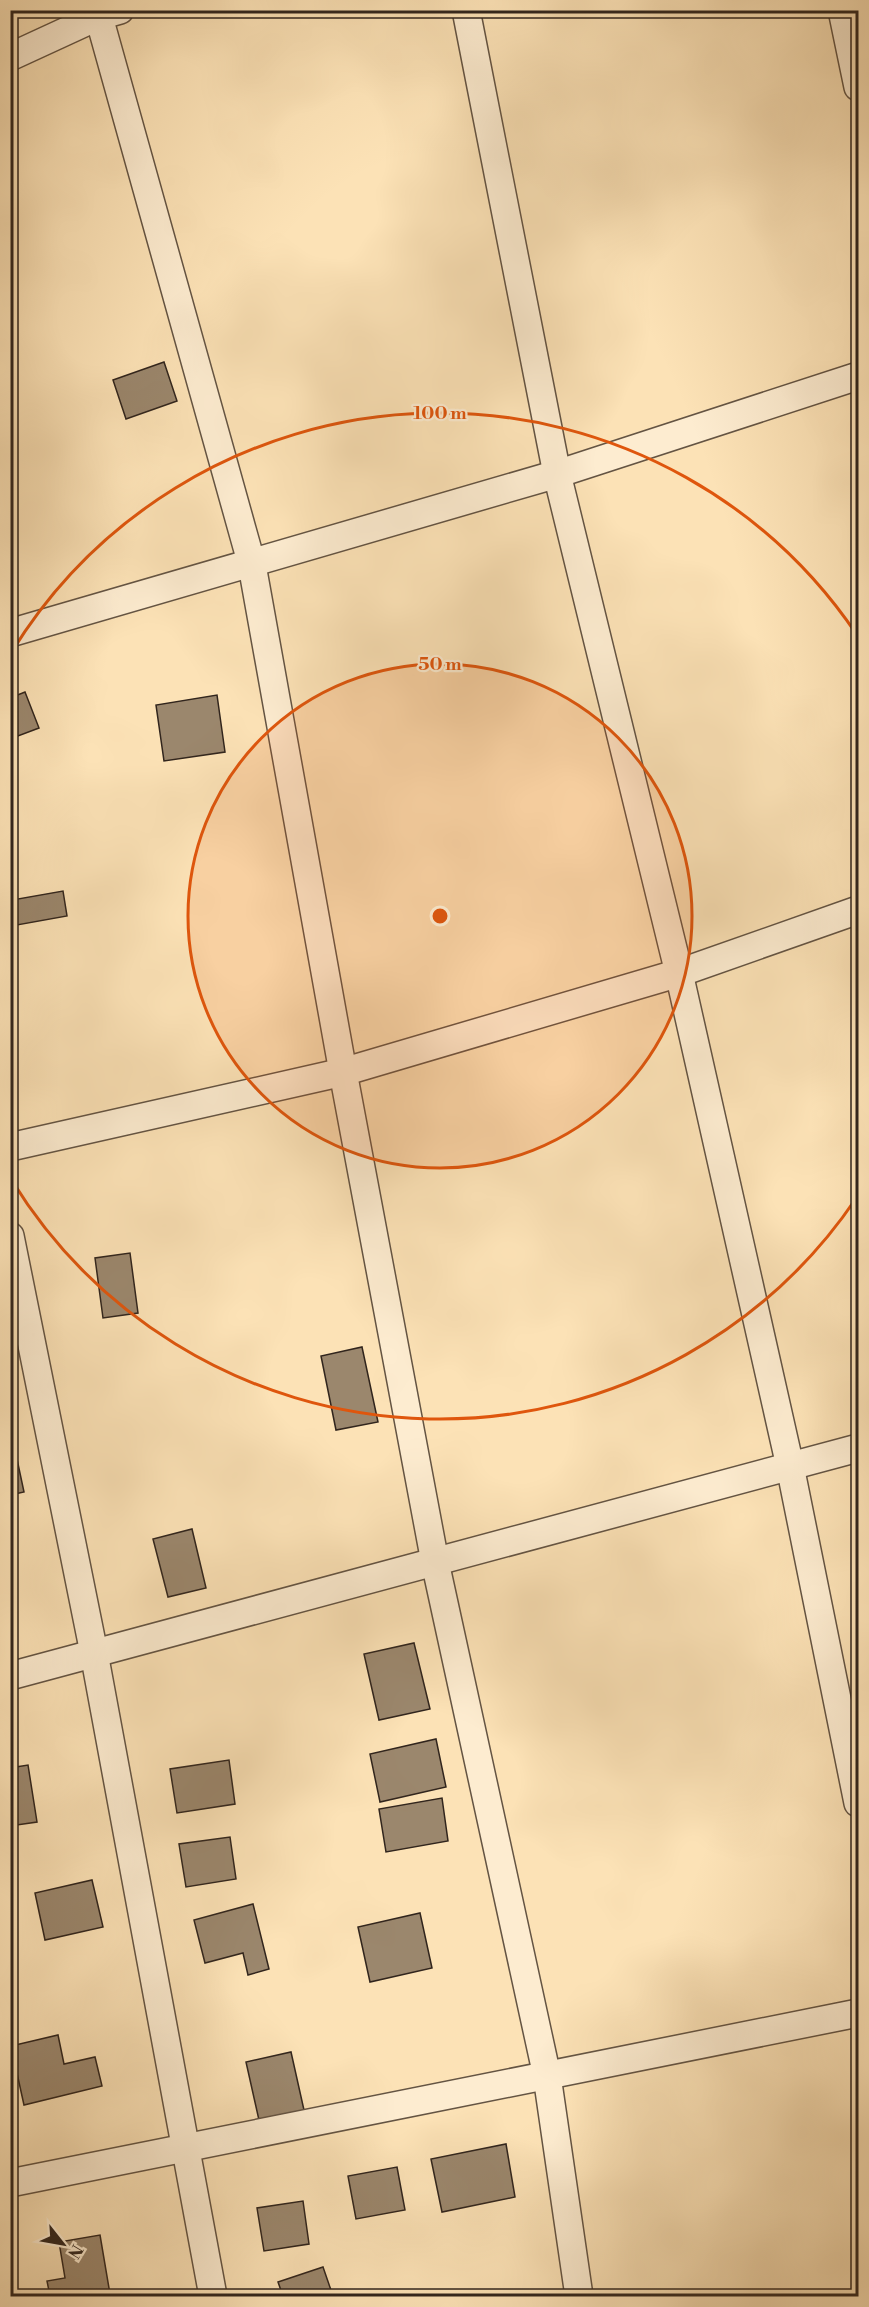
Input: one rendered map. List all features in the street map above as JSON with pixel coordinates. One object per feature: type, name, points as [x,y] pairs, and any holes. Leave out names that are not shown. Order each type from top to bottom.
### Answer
[{"type":"street","points":[[466,10],[557,474],[680,974],[790,1466],[858,1803]]},
{"type":"street","points":[[842,10],[858,87]]},
{"type":"street","points":[[10,57],[105,12],[252,565],[343,1072],[435,1562],[547,2076],[579,2296]]},
{"type":"street","points":[[10,633],[252,565],[557,474],[858,376]]},
{"type":"street","points":[[10,1147],[343,1072],[680,974],[858,910]]},
{"type":"street","points":[[10,1236],[94,1653],[213,2296]]},
{"type":"street","points":[[10,1676],[858,1448]]},
{"type":"street","points":[[10,2183],[858,2013]]},
{"type":"building","points":[[164,362],[177,401],[126,419],[113,380]]},
{"type":"building","points":[[25,692],[39,728],[10,739],[10,698]]},
{"type":"building","points":[[217,695],[225,752],[164,761],[156,705]]},
{"type":"building","points":[[63,891],[67,916],[17,925],[12,900]]},
{"type":"building","points":[[130,1253],[138,1313],[103,1318],[95,1258]]},
{"type":"building","points":[[362,1347],[378,1422],[336,1430],[321,1356]]},
{"type":"building","points":[[10,1431],[24,1492],[10,1495]]},
{"type":"building","points":[[192,1529],[206,1588],[168,1597],[153,1539]]},
{"type":"building","points":[[414,1643],[430,1709],[379,1720],[364,1654]]},
{"type":"building","points":[[436,1739],[446,1787],[380,1802],[370,1754]]},
{"type":"building","points":[[229,1760],[235,1804],[177,1813],[170,1769]]},
{"type":"building","points":[[28,1765],[37,1822],[10,1826],[10,1768]]},
{"type":"building","points":[[442,1798],[448,1841],[386,1852],[379,1809]]},
{"type":"building","points":[[230,1837],[236,1879],[186,1887],[179,1844]]},
{"type":"building","points":[[92,1880],[103,1927],[45,1940],[35,1893]]},
{"type":"building","points":[[253,1904],[269,1969],[248,1975],[243,1953],[205,1963],[194,1920]]},
{"type":"building","points":[[420,1913],[432,1968],[370,1982],[358,1927]]},
{"type":"building","points":[[58,2035],[64,2064],[95,2057],[102,2086],[24,2105],[11,2046]]},
{"type":"building","points":[[291,2052],[308,2128],[263,2138],[246,2062]]},
{"type":"building","points":[[506,2144],[515,2197],[442,2212],[431,2159]]},
{"type":"building","points":[[397,2167],[405,2210],[356,2219],[348,2176]]},
{"type":"building","points":[[303,2201],[309,2244],[264,2251],[257,2208]]},
{"type":"building","points":[[100,2235],[110,2294],[50,2296],[47,2281],[65,2278],[59,2242]]},
{"type":"building","points":[[323,2267],[333,2296],[283,2296],[278,2282]]}]
